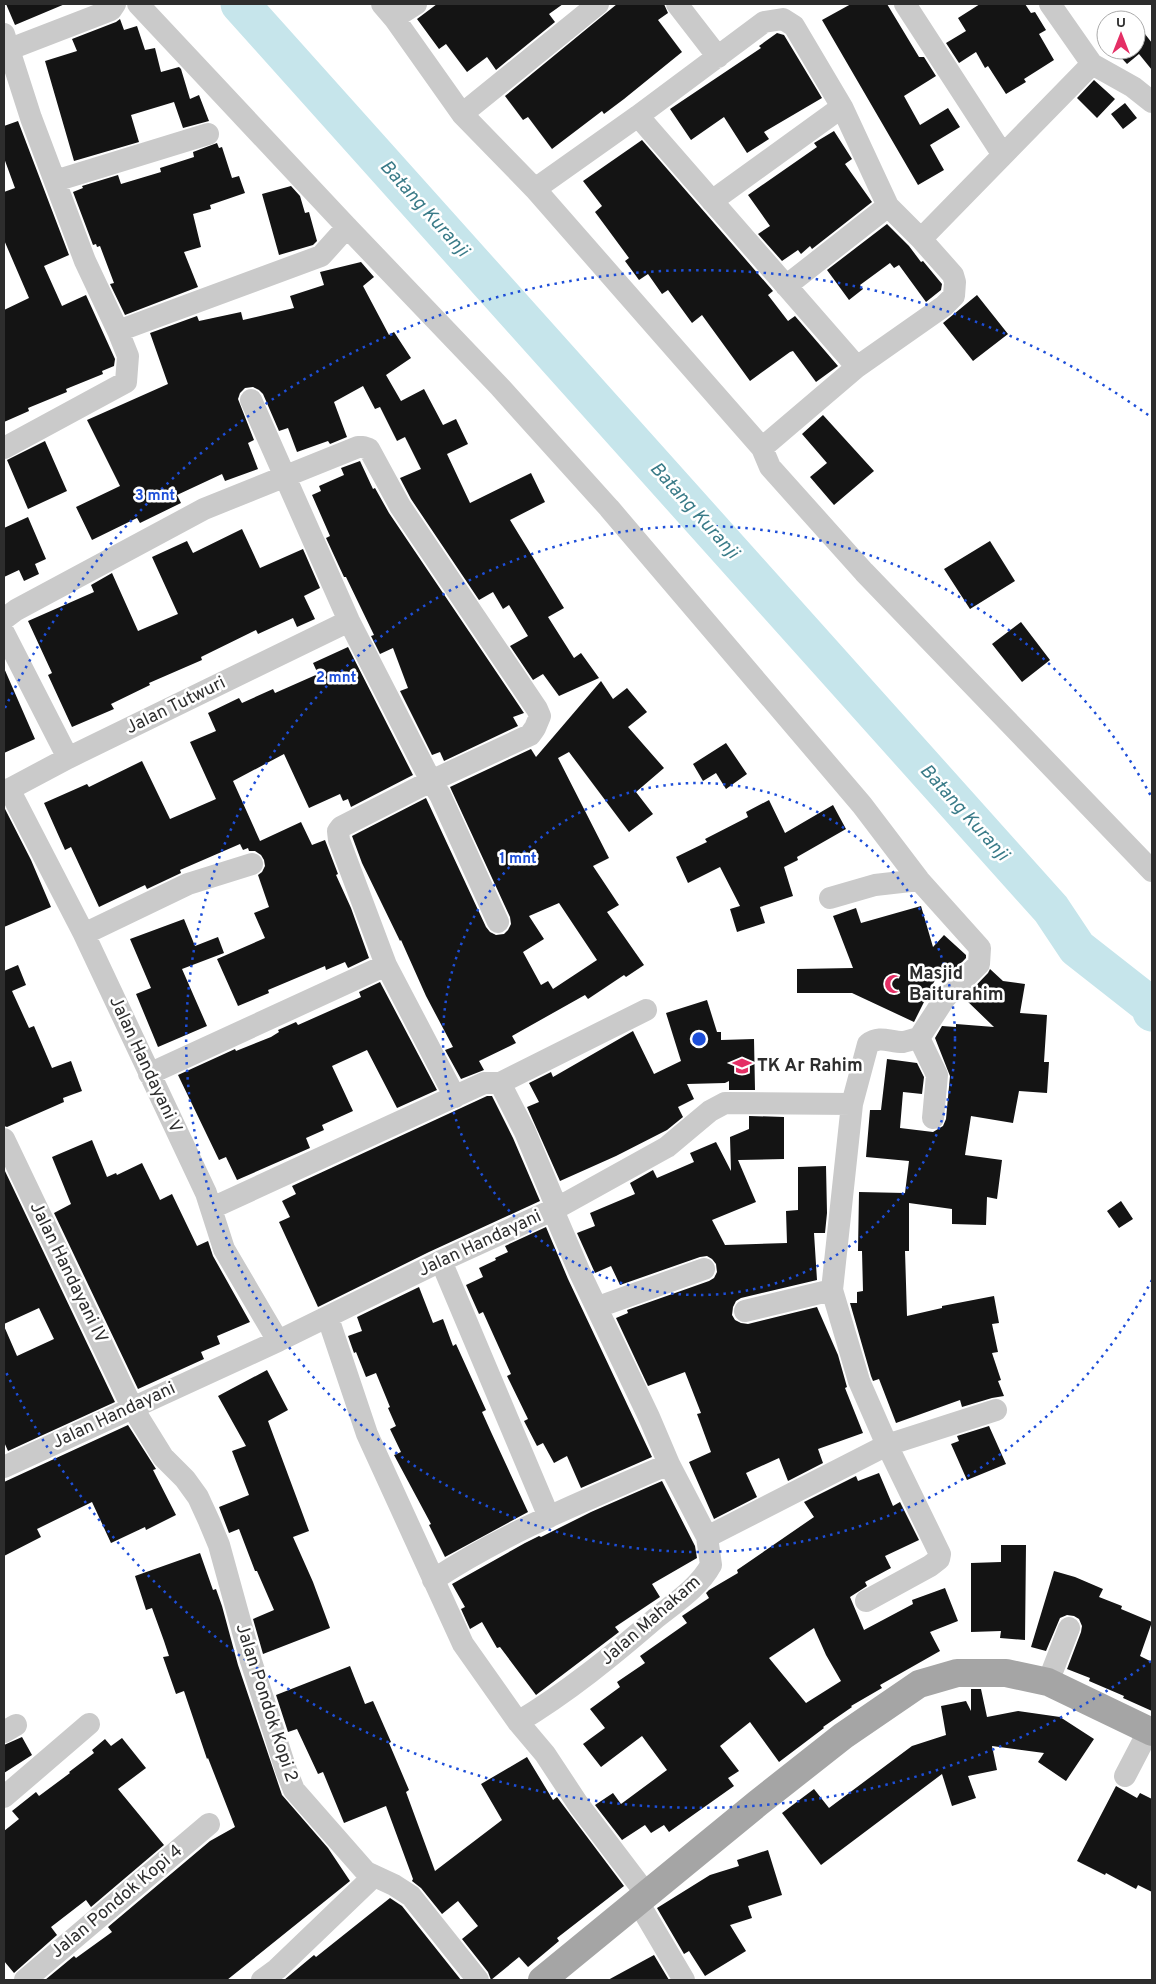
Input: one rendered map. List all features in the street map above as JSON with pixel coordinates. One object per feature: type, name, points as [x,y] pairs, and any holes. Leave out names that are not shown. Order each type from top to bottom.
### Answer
[{"type":"main road","points":[[542,1980],[843,1736],[919,1684],[957,1673],[1006,1673],[1048,1682],[1151,1731]]},
{"type":"street","points":[[4,448],[126,382],[128,356],[85,261],[31,118],[7,41],[111,10],[115,4]]},
{"type":"street","points":[[138,4],[347,227],[500,386],[609,508],[862,805],[919,880],[980,948],[979,964],[945,998],[919,1038],[902,1042],[881,1038],[873,1040],[868,1044],[852,1104],[832,1290],[859,1381],[887,1445],[938,1549],[939,1559],[866,1602]]},
{"type":"street","points":[[416,4],[388,11],[462,114],[535,189],[762,448],[770,467],[864,572],[1152,871]]},
{"type":"street","points":[[462,114],[598,4]]},
{"type":"street","points":[[678,4],[718,56]]},
{"type":"street","points":[[905,4],[1003,155]]},
{"type":"street","points":[[1050,4],[1092,64],[1133,87],[1152,102]]},
{"type":"street","points":[[535,189],[638,116],[764,22],[783,19],[794,26],[842,107],[888,206],[953,275],[955,282],[954,296],[944,306],[857,367],[762,448]]},
{"type":"street","points":[[921,239],[1092,64]]},
{"type":"street","points":[[712,201],[842,107]]},
{"type":"street","points":[[638,116],[857,367]]},
{"type":"street","points":[[55,181],[208,134]]},
{"type":"street","points":[[786,286],[888,206]]},
{"type":"street","points":[[118,331],[321,256],[347,227]]},
{"type":"street","points":[[251,400],[349,621],[440,795],[498,922]]},
{"type":"street","points":[[4,619],[16,610],[204,509],[358,447],[368,450],[400,506],[538,712],[539,721],[530,735],[431,781],[341,827],[338,832],[339,840],[386,965],[455,1096]]},
{"type":"street","name":"Jalan Tutwuri","points":[[6,791],[68,758],[349,621]]},
{"type":"street","points":[[4,633],[68,758]]},
{"type":"street","name":"Jalan Handayani V","points":[[6,791],[84,934],[212,1208],[224,1249],[278,1341]]},
{"type":"street","points":[[84,934],[188,884],[252,864]]},
{"type":"street","points":[[830,898],[875,885],[919,880]]},
{"type":"street","points":[[149,1074],[386,965]]},
{"type":"street","points":[[212,1208],[484,1083],[500,1083],[646,1010]]},
{"type":"street","points":[[919,1038],[937,1075],[933,1118]]},
{"type":"street","name":"Jalan Mahakam","points":[[500,1083],[525,1132],[555,1209],[669,1464],[707,1537],[711,1565],[695,1586],[594,1670],[551,1702],[518,1722]]},
{"type":"street","name":"Jalan Handayani","points":[[4,1467],[328,1318],[441,1261],[555,1209],[667,1147],[710,1111],[725,1102],[852,1104]]},
{"type":"street","name":"Jalan Handayani IV","points":[[4,1139],[132,1407]]},
{"type":"street","points":[[441,1261],[549,1517]]},
{"type":"street","points":[[598,1307],[704,1270]]},
{"type":"street","points":[[745,1311],[832,1290]]},
{"type":"street","points":[[328,1318],[368,1434],[463,1644],[518,1722],[545,1754],[642,1898],[684,1980]]},
{"type":"street","name":"Jalan Pondok Kopi 2","points":[[132,1407],[163,1456],[185,1479],[198,1497],[210,1521],[219,1545],[257,1679],[294,1790],[359,1866],[411,1896],[478,1980]]},
{"type":"street","points":[[707,1537],[887,1445],[996,1410]]},
{"type":"street","points":[[434,1580],[458,1564],[549,1517],[669,1464]]},
{"type":"street","points":[[1048,1682],[1069,1628]]},
{"type":"street","points":[[4,1797],[89,1724]]},
{"type":"street","points":[[1125,1776],[1151,1731]]},
{"type":"street","name":"Jalan Pondok Kopi 4","points":[[25,1980],[209,1824]]},
{"type":"street","points":[[262,1980],[277,1969],[374,1876]]},
{"type":"building","points":[[6,4],[65,4],[15,25]]},
{"type":"building","points":[[437,4],[563,4],[549,14],[555,22],[496,70],[487,57],[467,72],[446,44],[439,49],[417,19]]},
{"type":"building","points":[[617,4],[664,4],[668,13],[658,20],[682,52],[604,114],[602,111],[552,149],[528,117],[523,120],[505,96]]},
{"type":"building","points":[[851,4],[887,4],[919,57],[924,57],[936,76],[904,96],[920,125],[948,108],[960,127],[930,145],[944,170],[918,185],[822,20]]},
{"type":"building","points":[[980,4],[1025,4],[1031,13],[1035,12],[1046,30],[1039,34],[1054,60],[1024,79],[1026,82],[1006,94],[988,66],[985,68],[976,52],[959,63],[946,43],[966,31],[958,18]]},
{"type":"building","points":[[120,19],[124,30],[137,26],[145,50],[155,48],[161,72],[179,67],[181,69],[190,99],[199,95],[209,121],[183,128],[174,102],[131,115],[139,142],[74,161],[45,61],[77,51],[72,39]]},
{"type":"building","points":[[777,33],[784,35],[822,98],[764,132],[769,139],[747,153],[724,117],[691,140],[670,109],[761,48],[759,46]]},
{"type":"building","points":[[1146,35],[1152,43],[1152,70],[1144,60],[1146,60]]},
{"type":"building","points":[[1123,60],[1132,60],[1127,64]]},
{"type":"building","points":[[1094,80],[1115,99],[1097,118],[1077,98]]},
{"type":"building","points":[[1125,103],[1137,118],[1123,129],[1111,114]]},
{"type":"building","points":[[18,121],[69,255],[44,266],[62,306],[86,295],[115,359],[114,366],[102,371],[103,374],[66,389],[67,392],[28,408],[29,411],[4,422],[4,310],[29,298],[4,240],[4,192],[15,188],[4,158],[4,126]]},
{"type":"building","points":[[834,131],[852,159],[845,164],[872,202],[812,249],[810,246],[801,254],[798,250],[782,261],[758,234],[770,226],[748,195],[817,147],[814,143]]},
{"type":"building","points":[[642,140],[773,291],[768,295],[788,321],[795,316],[838,366],[816,382],[793,351],[750,381],[702,315],[692,323],[668,290],[662,294],[648,274],[639,280],[625,261],[629,258],[595,212],[602,206],[583,181]]},
{"type":"building","points":[[217,143],[219,148],[222,147],[232,178],[239,176],[245,193],[210,205],[211,209],[193,214],[201,247],[184,252],[198,287],[125,315],[110,284],[114,283],[100,246],[93,245],[73,192],[83,188],[82,186],[118,175],[121,184],[161,172],[160,168],[194,157],[193,152]]},
{"type":"building","points":[[291,186],[300,196],[305,213],[309,212],[317,241],[313,245],[279,255],[262,194]]},
{"type":"building","points":[[887,224],[909,246],[921,262],[923,261],[942,284],[941,290],[926,302],[899,265],[894,268],[890,263],[860,285],[863,289],[849,300],[827,270]]},
{"type":"building","points":[[361,262],[374,277],[363,286],[389,335],[394,332],[411,358],[386,375],[401,401],[424,389],[443,425],[456,419],[468,444],[447,454],[470,503],[531,473],[545,502],[510,520],[564,608],[548,617],[574,658],[581,653],[599,678],[559,696],[543,674],[533,680],[510,646],[528,636],[509,605],[503,609],[493,592],[479,600],[411,499],[400,478],[421,469],[405,437],[397,441],[380,407],[375,409],[363,386],[334,402],[347,437],[330,444],[328,441],[297,452],[288,428],[279,431],[263,394],[253,387],[245,388],[240,393],[238,399],[254,440],[248,443],[258,469],[225,481],[222,474],[177,495],[181,503],[140,523],[137,518],[92,540],[76,507],[120,486],[87,420],[168,384],[150,333],[197,316],[199,321],[241,312],[243,320],[294,308],[290,296],[324,285],[320,272]]},
{"type":"building","points":[[977,295],[1008,334],[973,361],[943,323]]},
{"type":"building","points":[[823,415],[874,471],[834,505],[810,477],[827,463],[802,434]]},
{"type":"building","points":[[45,441],[67,491],[28,509],[7,460]]},
{"type":"building","points":[[360,461],[373,489],[375,488],[389,513],[524,713],[513,717],[518,726],[444,761],[440,752],[432,755],[400,691],[408,688],[393,648],[380,654],[371,636],[374,635],[326,538],[330,536],[312,495],[321,491],[319,486],[344,475],[341,468]]},
{"type":"building","points":[[28,517],[46,559],[35,564],[39,574],[24,581],[19,570],[4,577],[4,528]]},
{"type":"building","points":[[242,529],[260,568],[303,549],[320,588],[304,596],[315,619],[297,627],[293,618],[258,634],[256,630],[201,657],[202,660],[149,683],[150,685],[111,704],[114,709],[72,727],[48,675],[52,673],[28,621],[94,592],[91,585],[112,573],[138,631],[178,614],[152,557],[187,541],[193,553]]},
{"type":"building","points":[[990,541],[1015,581],[970,609],[944,569]]},
{"type":"building","points":[[1021,622],[1050,660],[1022,682],[992,644]]},
{"type":"building","points":[[348,647],[413,775],[351,807],[348,799],[343,801],[340,794],[309,808],[284,754],[233,781],[260,841],[301,822],[312,845],[325,840],[338,874],[336,875],[351,908],[369,958],[348,968],[345,962],[326,970],[325,966],[268,990],[269,993],[238,1006],[217,959],[265,938],[254,913],[269,907],[258,875],[265,866],[261,855],[255,851],[249,851],[248,848],[243,850],[240,844],[180,870],[181,873],[147,889],[145,885],[99,907],[71,847],[65,850],[44,803],[87,784],[89,787],[142,761],[170,819],[216,799],[190,742],[216,731],[208,713],[239,698],[242,703],[273,689],[275,693],[318,674],[313,663]]},
{"type":"building","points":[[4,668],[35,739],[4,753]]},
{"type":"building","points":[[601,681],[613,699],[627,688],[647,712],[628,727],[664,768],[636,792],[653,814],[629,832],[569,752],[558,758],[609,858],[593,866],[619,905],[607,912],[644,965],[626,977],[624,975],[588,999],[585,995],[512,1036],[516,1043],[479,1061],[484,1070],[461,1079],[445,1050],[453,1047],[426,996],[401,940],[362,863],[352,836],[426,798],[486,927],[496,935],[504,934],[511,924],[510,917],[450,787],[531,749],[536,757]],"holes":[[[559,903],[597,960],[553,989],[548,981],[541,985],[523,952],[544,939],[529,916]]]},
{"type":"building","points":[[726,743],[747,774],[726,789],[716,773],[703,781],[693,764]]},
{"type":"building","points":[[769,800],[785,833],[833,805],[846,829],[797,857],[798,860],[784,867],[793,896],[760,907],[765,923],[737,932],[730,909],[740,906],[720,867],[688,883],[676,857],[707,842],[705,839],[748,817],[746,812]]},
{"type":"building","points":[[4,807],[31,860],[51,907],[4,927]]},
{"type":"building","points":[[921,906],[933,947],[944,935],[966,955],[966,958],[945,980],[938,974],[914,1022],[852,993],[797,993],[797,969],[853,968],[833,916],[856,908],[861,923]]},
{"type":"building","points":[[184,919],[195,946],[218,937],[224,953],[182,969],[207,1026],[158,1047],[136,994],[151,988],[130,939]]},
{"type":"building","points":[[18,965],[26,985],[12,991],[29,1028],[34,1026],[52,1068],[71,1061],[82,1091],[63,1098],[64,1102],[7,1127],[4,1126],[4,971]]},
{"type":"building","points":[[990,969],[1003,981],[1025,984],[1020,1013],[1047,1015],[1044,1062],[1049,1062],[1047,1093],[1019,1091],[1013,1123],[971,1116],[965,1155],[1002,1160],[997,1199],[987,1197],[986,1225],[952,1224],[952,1209],[909,1203],[909,1251],[905,1251],[907,1316],[942,1308],[942,1306],[994,1296],[999,1323],[992,1324],[998,1352],[992,1353],[1001,1380],[998,1381],[1004,1396],[962,1407],[960,1400],[896,1423],[879,1379],[873,1381],[871,1376],[850,1303],[857,1303],[857,1292],[863,1291],[862,1251],[858,1251],[859,1192],[905,1193],[909,1161],[866,1157],[870,1110],[881,1110],[887,1059],[917,1063],[924,1077],[922,1094],[903,1092],[900,1128],[933,1132],[943,1126],[946,1119],[950,1076],[935,1038],[942,1026],[956,1027],[956,1024],[994,1027],[964,998]]},
{"type":"building","points":[[380,982],[437,1090],[397,1108],[367,1050],[332,1066],[353,1111],[322,1125],[324,1130],[306,1138],[310,1148],[237,1180],[226,1157],[219,1160],[178,1075],[235,1049],[236,1051],[271,1037],[279,1032],[278,1030],[296,1022],[298,1025],[361,997],[359,992]]},
{"type":"building","points":[[707,1000],[717,1032],[721,1032],[721,1040],[754,1039],[755,1090],[729,1090],[729,1081],[725,1083],[687,1084],[694,1099],[678,1107],[683,1117],[667,1130],[616,1156],[560,1181],[527,1107],[539,1102],[529,1083],[551,1072],[553,1077],[633,1031],[654,1074],[681,1061],[666,1013]]},
{"type":"building","points":[[487,1096],[492,1096],[513,1138],[540,1201],[429,1252],[318,1307],[279,1222],[290,1217],[282,1201],[296,1194],[292,1186]]},
{"type":"building","points":[[749,1116],[784,1117],[784,1159],[738,1160],[756,1202],[712,1220],[725,1245],[787,1243],[786,1211],[798,1210],[798,1167],[826,1166],[827,1213],[825,1233],[814,1233],[817,1280],[741,1298],[736,1301],[732,1315],[735,1320],[748,1324],[817,1307],[838,1355],[847,1387],[845,1388],[863,1433],[818,1449],[823,1463],[788,1481],[779,1458],[746,1473],[757,1497],[714,1519],[689,1462],[711,1452],[697,1414],[701,1413],[685,1372],[648,1386],[616,1318],[628,1313],[627,1310],[709,1281],[714,1278],[717,1272],[716,1264],[707,1256],[700,1257],[620,1285],[611,1266],[595,1273],[577,1233],[595,1226],[590,1213],[635,1194],[630,1183],[653,1170],[657,1178],[694,1162],[690,1153],[716,1142],[731,1171],[730,1137],[749,1129]]},
{"type":"building","points":[[92,1140],[107,1177],[116,1173],[117,1175],[142,1163],[160,1200],[172,1194],[197,1246],[208,1241],[213,1256],[250,1322],[217,1336],[220,1344],[201,1352],[204,1359],[138,1389],[54,1213],[71,1204],[52,1157]]},
{"type":"building","points":[[4,1169],[115,1402],[8,1451],[4,1442],[4,1326],[17,1356],[54,1339],[39,1308],[4,1324]]},
{"type":"building","points":[[1121,1201],[1133,1219],[1119,1228],[1107,1211]]},
{"type":"building","points":[[546,1227],[568,1279],[652,1457],[581,1488],[567,1456],[554,1463],[543,1443],[537,1446],[524,1421],[528,1419],[507,1376],[511,1374],[483,1312],[479,1314],[466,1285],[483,1277],[479,1268],[508,1252],[505,1246]]},
{"type":"building","points":[[419,1287],[433,1323],[443,1319],[453,1346],[456,1344],[486,1410],[482,1412],[528,1512],[445,1557],[429,1525],[431,1524],[394,1455],[401,1452],[390,1429],[396,1426],[376,1373],[366,1377],[348,1336],[362,1331],[357,1317]]},
{"type":"building","points":[[267,1370],[288,1410],[268,1421],[309,1531],[293,1537],[313,1582],[330,1628],[263,1654],[253,1619],[274,1610],[257,1571],[255,1571],[239,1529],[229,1533],[219,1507],[249,1495],[232,1451],[246,1446],[218,1396]]},
{"type":"building","points":[[128,1425],[156,1469],[153,1470],[176,1515],[146,1530],[145,1527],[111,1543],[92,1502],[37,1529],[41,1537],[4,1556],[4,1482]]},
{"type":"building","points":[[989,1426],[1006,1464],[967,1480],[951,1444],[959,1441],[957,1436]]},
{"type":"building","points":[[879,1473],[893,1506],[900,1502],[919,1540],[885,1556],[891,1568],[865,1582],[867,1586],[850,1597],[864,1630],[913,1604],[912,1600],[945,1588],[958,1621],[930,1632],[940,1651],[880,1685],[882,1688],[851,1706],[779,1762],[750,1722],[720,1746],[739,1771],[728,1778],[734,1786],[669,1832],[664,1825],[651,1833],[645,1825],[622,1840],[595,1805],[613,1793],[621,1804],[667,1770],[642,1736],[601,1767],[583,1744],[605,1728],[590,1709],[620,1687],[617,1682],[645,1663],[640,1656],[687,1623],[682,1616],[709,1598],[706,1593],[709,1590],[738,1573],[737,1570],[814,1517],[804,1502],[856,1476],[858,1481]],"holes":[[[814,1628],[826,1655],[841,1681],[806,1703],[769,1658]]]},
{"type":"building","points":[[662,1481],[695,1546],[697,1558],[652,1584],[660,1597],[615,1627],[619,1632],[536,1695],[500,1647],[497,1648],[482,1622],[470,1629],[461,1609],[465,1607],[452,1584],[539,1536],[541,1537],[591,1512]]},
{"type":"building","points":[[1001,1545],[1026,1545],[1025,1640],[1000,1638],[1001,1631],[971,1632],[971,1563],[1001,1562]]},
{"type":"building","points":[[200,1553],[213,1590],[216,1589],[222,1606],[238,1665],[282,1795],[328,1848],[350,1881],[227,1980],[45,1980],[74,1956],[76,1958],[112,1932],[108,1927],[210,1841],[235,1827],[207,1759],[184,1691],[176,1694],[163,1657],[169,1656],[164,1641],[152,1608],[146,1610],[135,1576]]},
{"type":"building","points":[[1054,1571],[1075,1577],[1103,1589],[1099,1597],[1122,1606],[1121,1609],[1152,1622],[1140,1656],[1152,1662],[1152,1711],[1123,1698],[1124,1696],[1089,1681],[1090,1678],[1067,1669],[1082,1626],[1079,1619],[1074,1616],[1067,1615],[1060,1618],[1046,1651],[1031,1647]]},
{"type":"building","points":[[350,1666],[365,1704],[373,1701],[391,1742],[389,1743],[409,1790],[406,1792],[435,1871],[502,1820],[481,1784],[527,1757],[553,1800],[557,1797],[624,1886],[557,1938],[559,1941],[528,1967],[519,1957],[491,1980],[488,1972],[462,1939],[478,1926],[458,1901],[442,1914],[421,1888],[412,1881],[413,1879],[386,1806],[344,1823],[323,1772],[318,1774],[297,1729],[288,1732],[276,1695]]},
{"type":"building","points":[[971,1689],[981,1689],[987,1717],[1018,1711],[1060,1717],[1094,1739],[1066,1781],[1038,1762],[1044,1753],[992,1746],[997,1770],[968,1776],[976,1798],[952,1806],[942,1774],[821,1865],[782,1813],[814,1789],[829,1808],[912,1746],[946,1735],[941,1706],[966,1701],[971,1711]]},
{"type":"building","points":[[22,1737],[32,1755],[4,1773],[4,1745]]},
{"type":"building","points":[[122,1738],[146,1768],[118,1789],[164,1845],[91,1907],[86,1900],[51,1927],[57,1935],[14,1973],[4,1961],[4,1831],[19,1819],[12,1811],[36,1792],[39,1796],[70,1773],[94,1753],[92,1750],[105,1739],[111,1746]]},
{"type":"building","points":[[1116,1786],[1137,1798],[1140,1793],[1152,1799],[1152,1892],[1138,1885],[1136,1889],[1106,1873],[1105,1875],[1077,1861]]},
{"type":"building","points":[[768,1850],[782,1895],[748,1906],[752,1918],[730,1925],[746,1951],[705,1976],[689,1951],[684,1954],[657,1908],[710,1875],[739,1866],[737,1860]]},
{"type":"building","points":[[390,1898],[402,1906],[461,1980],[284,1980],[314,1955],[316,1957]]},
{"type":"building","points":[[654,1955],[669,1980],[608,1980]]},
{"type":"waterway","name":"Batang Kuranji","points":[[240,4],[1051,909],[1077,948],[1151,1006],[1152,1012]]},
{"type":"place","name":"Masjid Baiturahim","points":[[894,984]]},
{"type":"place","name":"TK Ar Rahim","points":[[742,1066]]}]
